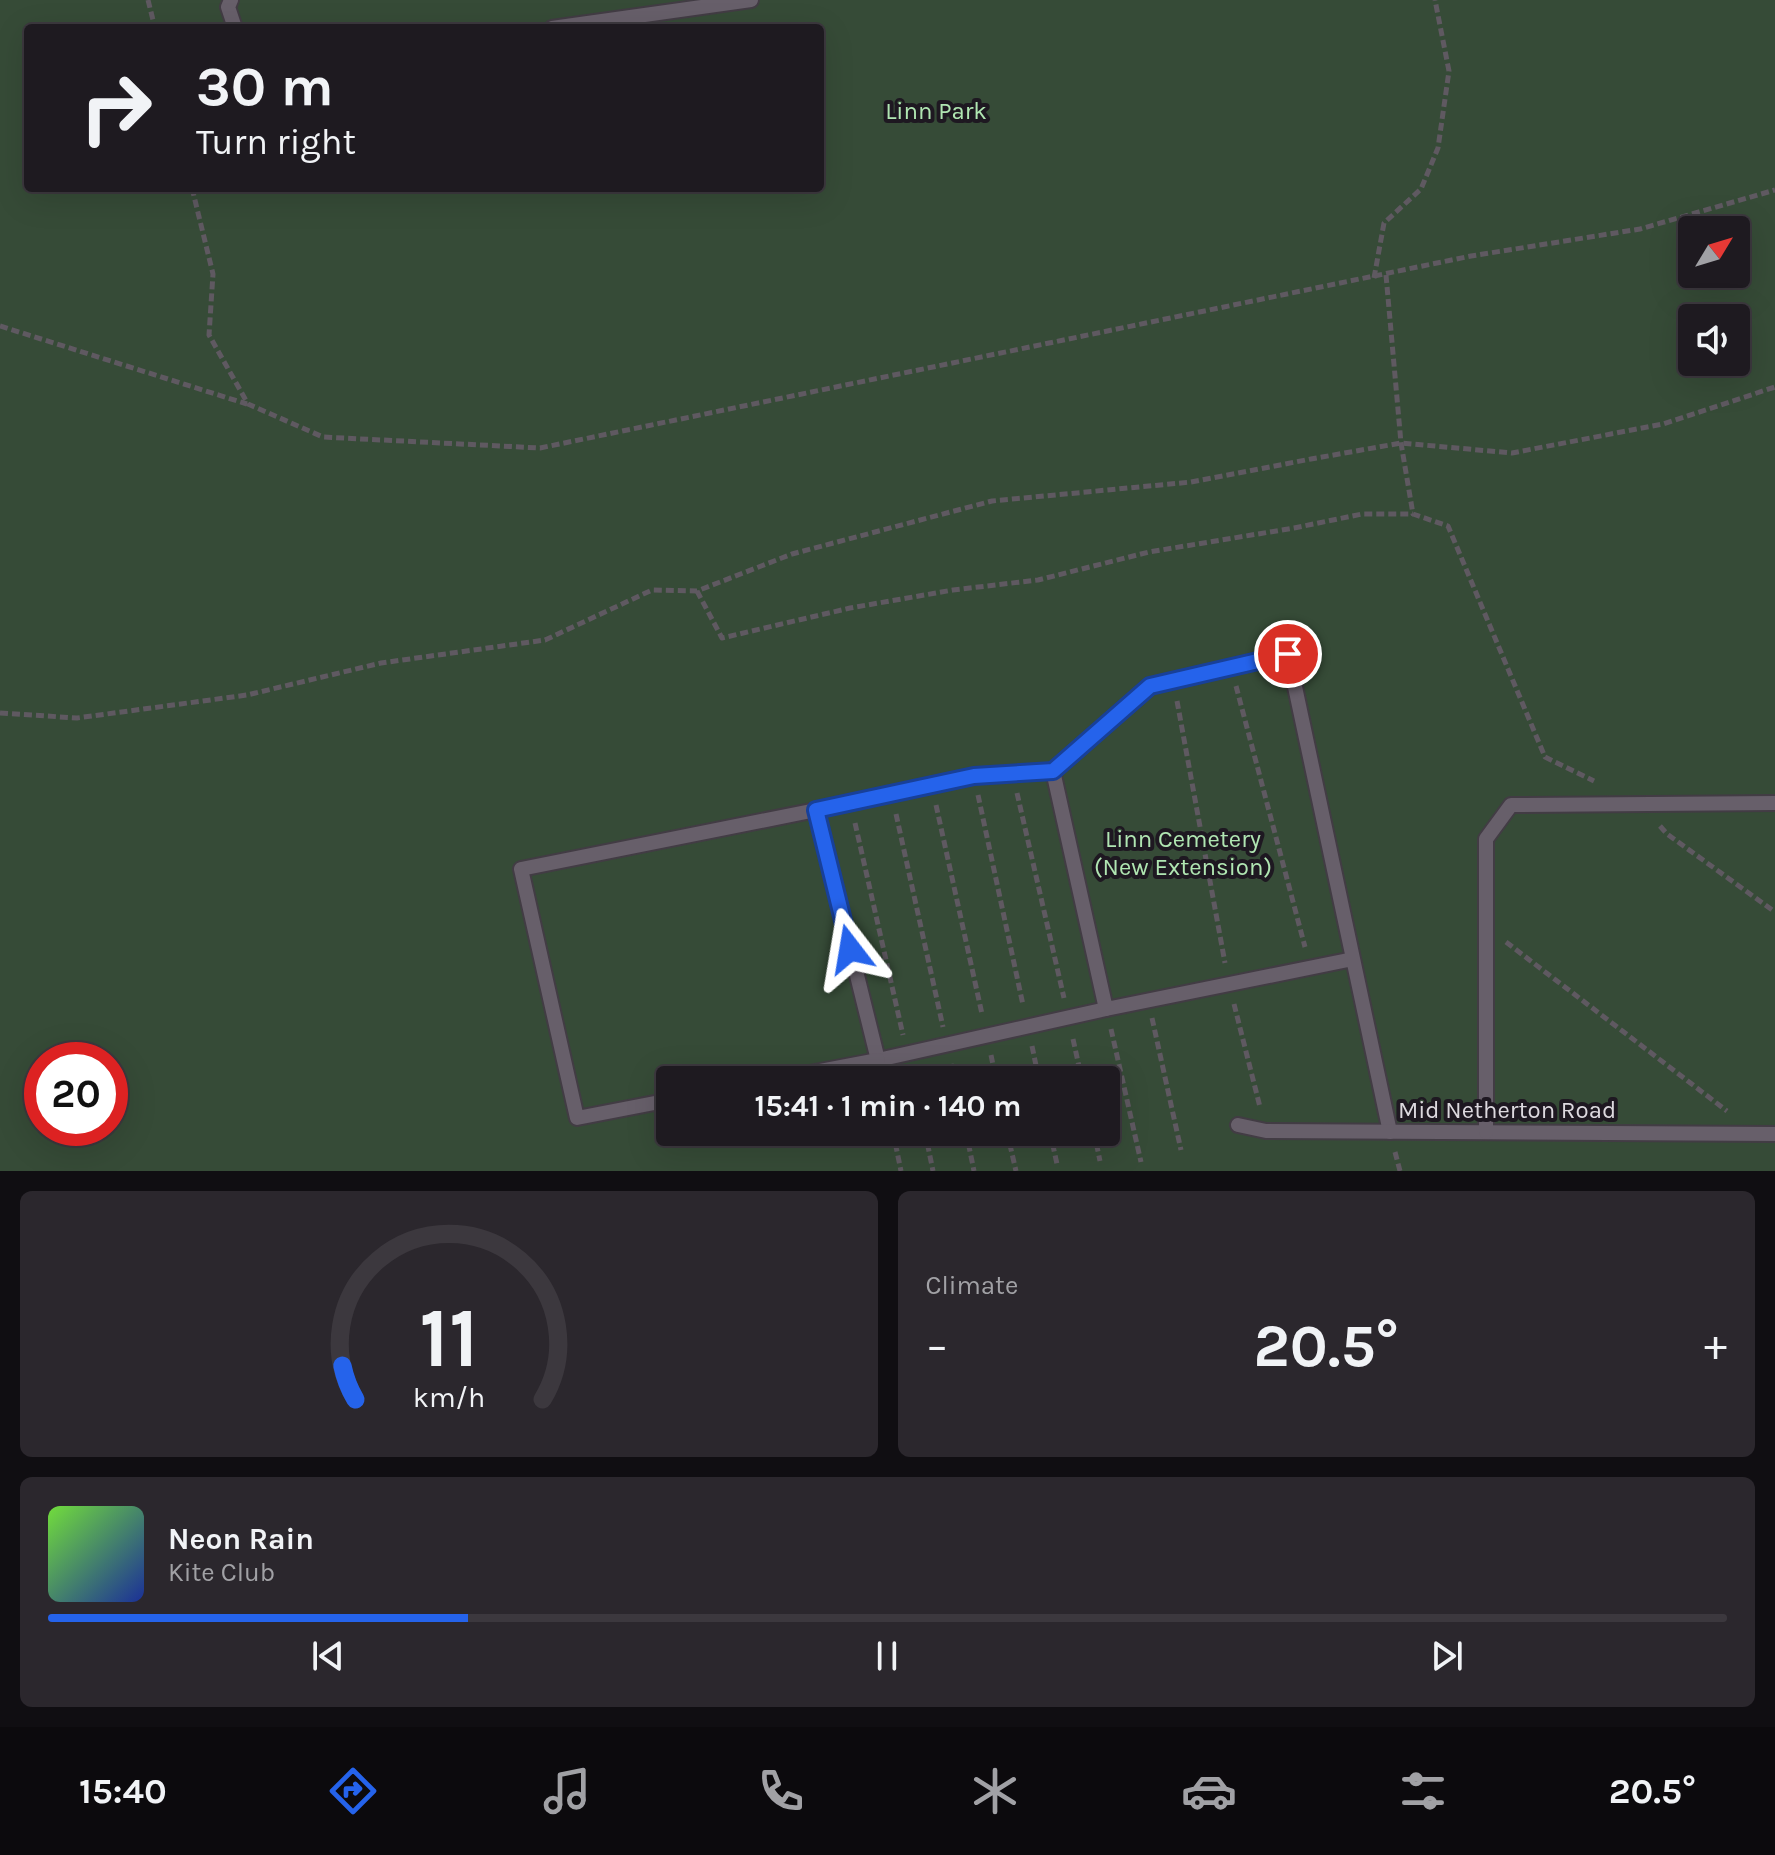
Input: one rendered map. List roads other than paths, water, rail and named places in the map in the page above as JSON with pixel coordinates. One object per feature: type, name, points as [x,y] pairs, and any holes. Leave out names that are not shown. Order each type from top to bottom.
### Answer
[{"type":"lane","points":[[231,0],[228,7],[234,24]]},
{"type":"lane","points":[[580,24],[751,0]]},
{"type":"lane","points":[[656,1103],[577,1118],[521,869],[974,776],[1053,771],[1150,686],[1288,654],[1390,1132]]},
{"type":"lane","points":[[1053,771],[1106,1009]]},
{"type":"lane","points":[[1486,1132],[1486,839],[1511,805],[1775,803]]},
{"type":"lane","points":[[816,810],[878,1060]]},
{"type":"lane","points":[[846,1066],[1353,959]]},
{"type":"lane","name":"Mid Netherton Road","points":[[1238,1125],[1266,1131],[1775,1134]]},
{"type":"park label","name":"Linn Park","points":[[936,111]]},
{"type":"park label","name":"Linn Cemetery (New Extension)","points":[[1183,853]]}]
